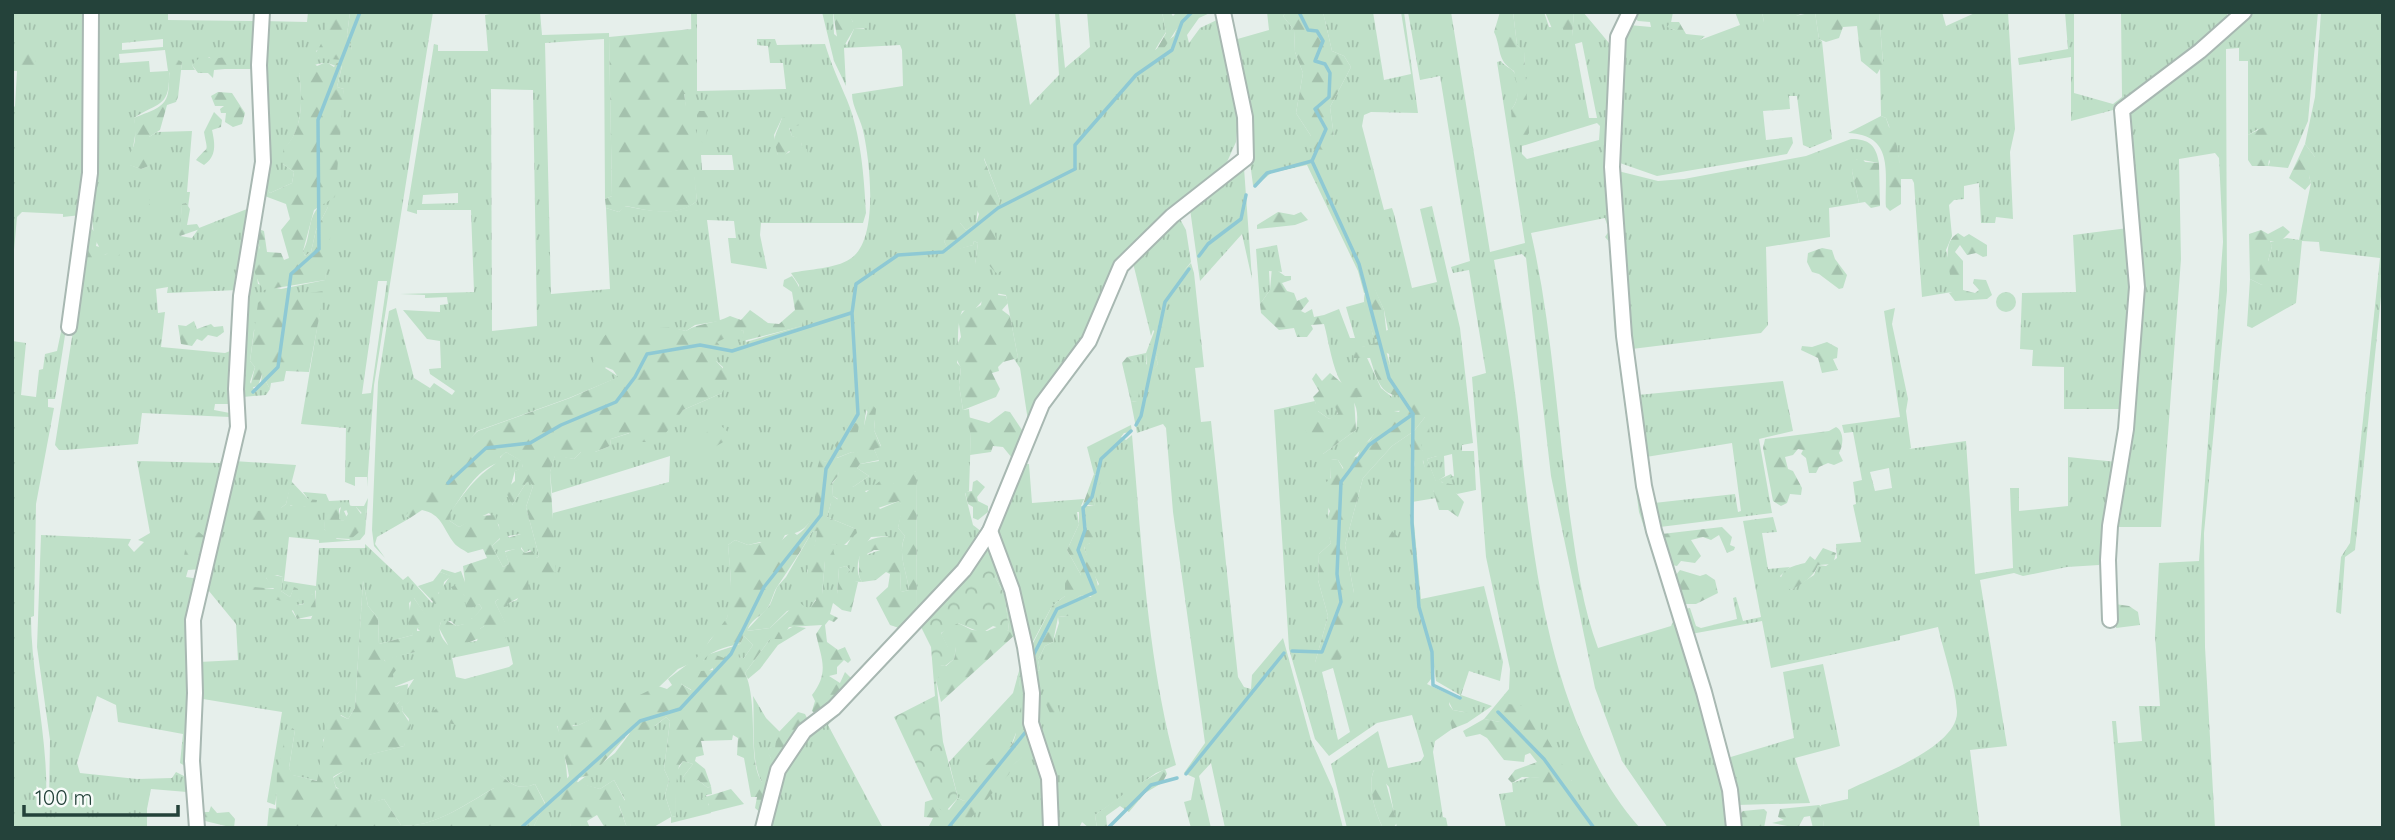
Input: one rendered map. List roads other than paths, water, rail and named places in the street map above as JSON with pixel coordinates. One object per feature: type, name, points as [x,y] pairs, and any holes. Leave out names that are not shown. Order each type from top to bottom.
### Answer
[{"type":"street","points":[[69,327],[90,173],[91,12]]},
{"type":"street","points":[[197,828],[192,761],[195,693],[193,620],[238,427],[236,388],[241,296],[263,162],[259,65],[262,12]]},
{"type":"street","points":[[763,828],[778,770],[804,731],[834,708],[956,579],[990,531],[1042,404],[1089,341],[1121,266],[1172,216],[1246,158],[1245,117],[1223,12]]},
{"type":"street","points":[[1630,12],[1618,37],[1612,167],[1624,336],[1652,520],[1730,789],[1734,828]]},
{"type":"street","points":[[2110,620],[2110,526],[2127,415],[2137,287],[2122,110],[2200,51],[2244,12]]},
{"type":"street","points":[[990,531],[1012,590],[1025,647],[1032,693],[1031,723],[1049,778],[1051,828]]},
{"type":"waterway","points":[[253,392],[278,367],[291,274],[319,249],[318,120],[360,12]]},
{"type":"waterway","points":[[521,828],[640,721],[680,709],[731,654],[764,587],[821,515],[826,469],[858,414],[852,313],[856,284],[898,255],[943,252],[998,208],[1075,169],[1075,145],[1136,75],[1172,50],[1182,22],[1192,12]]},
{"type":"waterway","points":[[1292,651],[1322,652],[1341,602],[1337,574],[1341,482],[1369,445],[1413,414],[1389,378],[1359,264],[1312,161],[1326,129],[1315,109],[1329,97],[1330,73],[1325,64],[1315,61],[1323,41],[1317,31],[1308,30],[1299,12]]},
{"type":"waterway","points":[[1255,186],[1267,173],[1312,161]]},
{"type":"waterway","points":[[1199,256],[1208,244],[1241,219],[1246,195]]},
{"type":"waterway","points":[[1136,425],[1141,416],[1165,302],[1189,269]]},
{"type":"waterway","points":[[448,483],[486,448],[530,443],[561,425],[616,402],[635,377],[647,354],[700,345],[732,351],[851,313]]},
{"type":"waterway","points":[[1413,414],[1412,523],[1419,607],[1432,652],[1433,685],[1460,698]]},
{"type":"waterway","points":[[1033,656],[1057,609],[1095,592],[1078,550],[1085,530],[1083,508],[1092,497],[1101,459],[1131,431]]},
{"type":"waterway","points":[[1186,774],[1284,653]]},
{"type":"waterway","points":[[1498,712],[1544,759],[1594,828]]},
{"type":"waterway","points":[[948,828],[1028,729]]},
{"type":"waterway","points":[[1108,828],[1151,785],[1177,778]]}]
